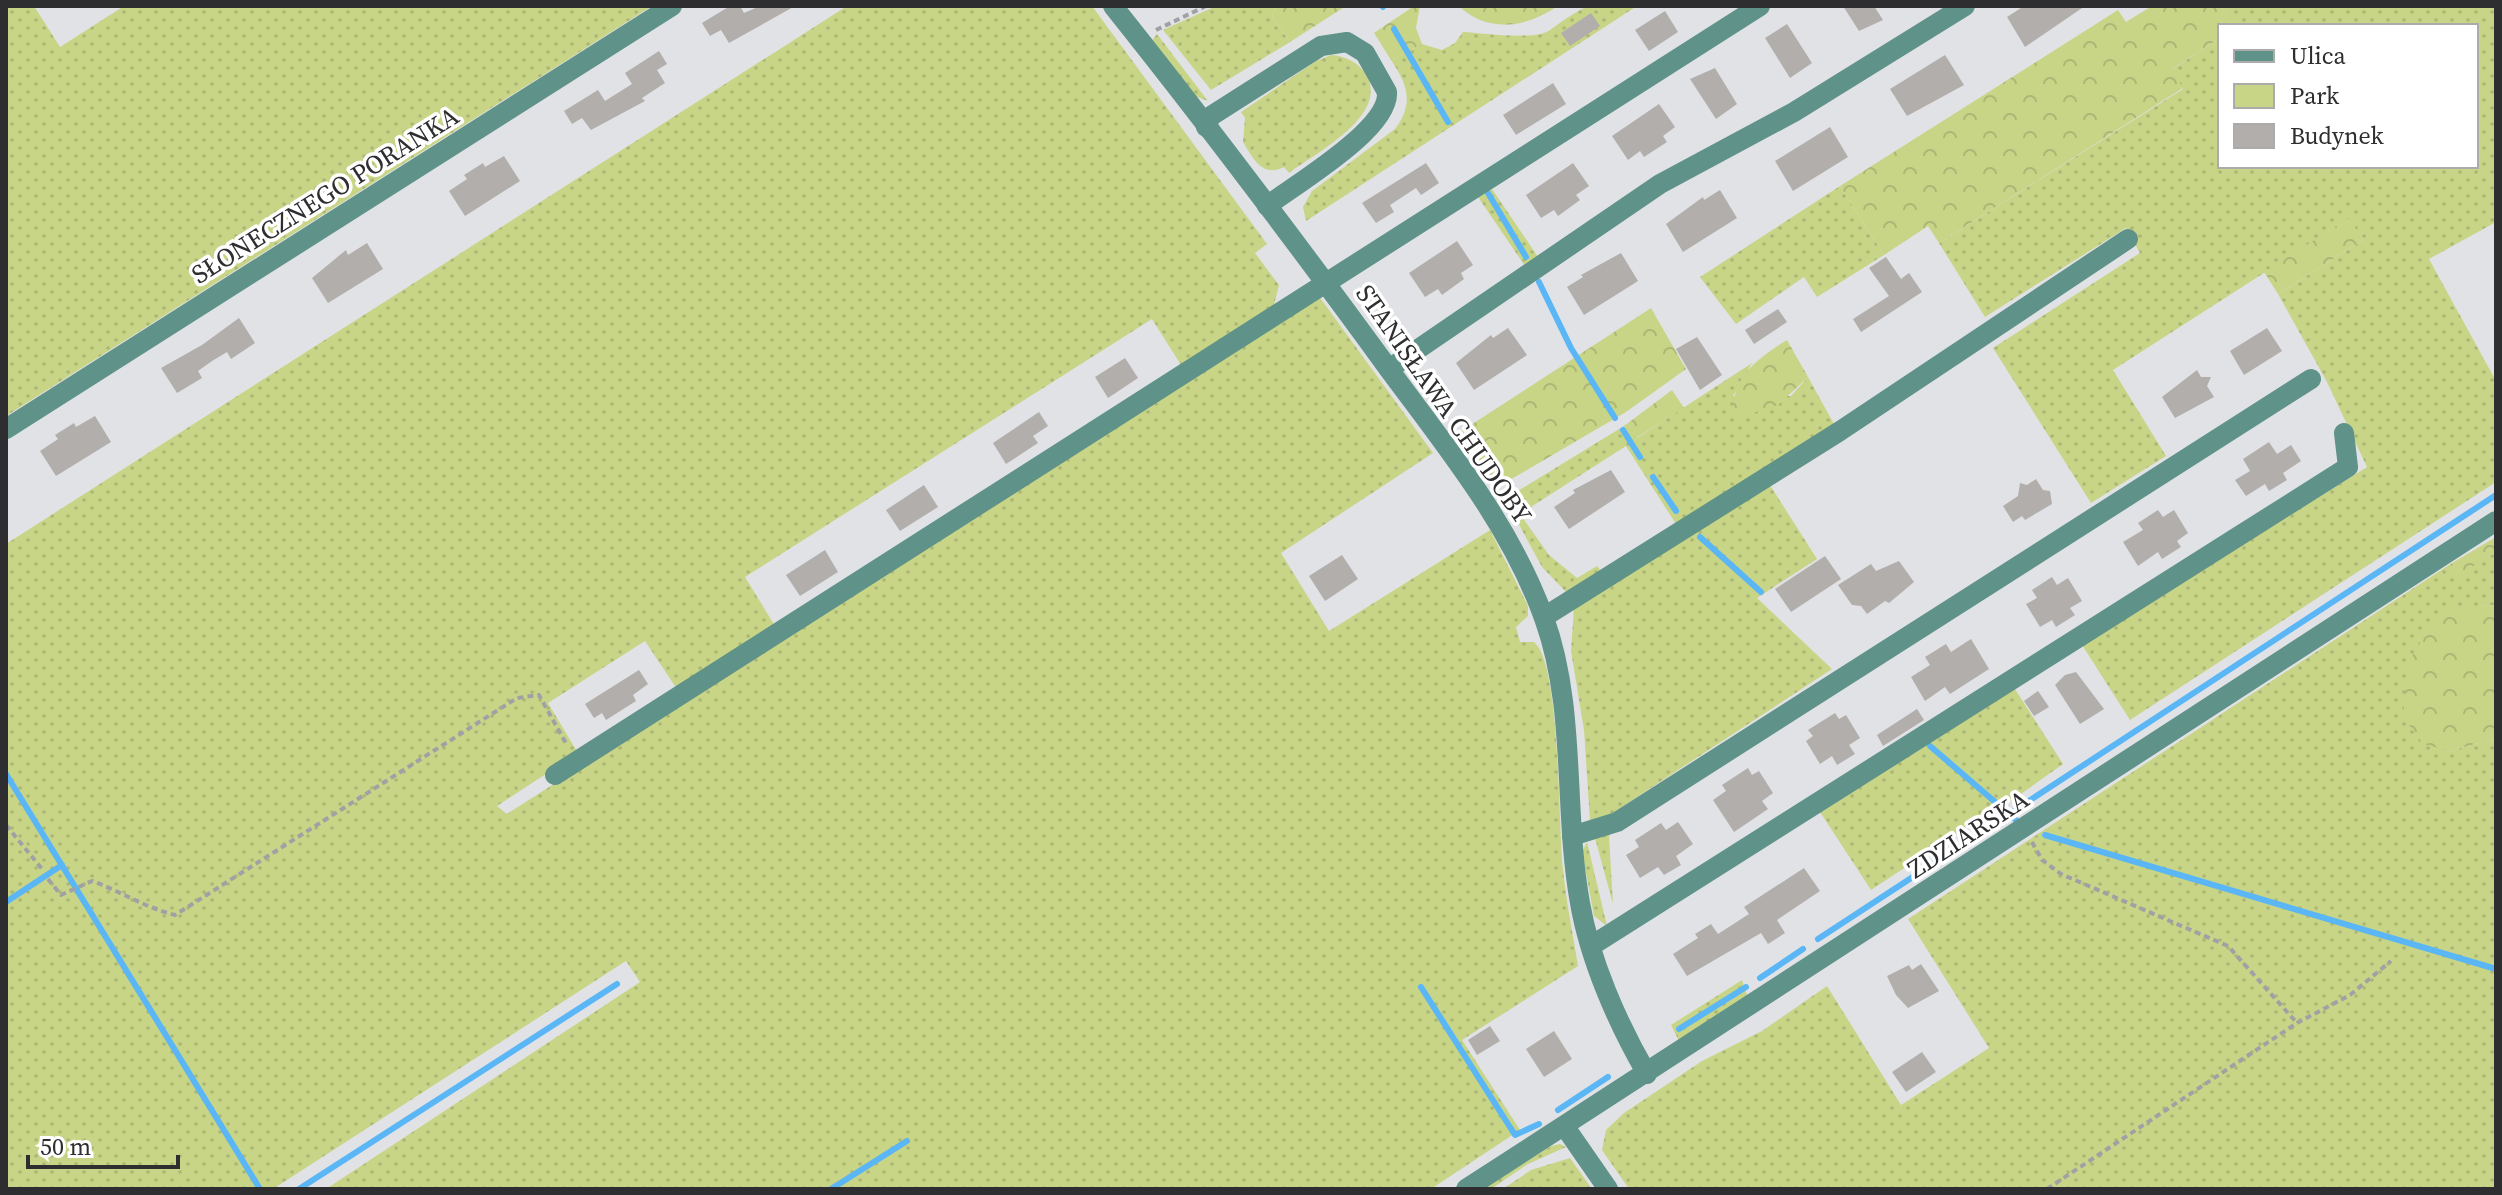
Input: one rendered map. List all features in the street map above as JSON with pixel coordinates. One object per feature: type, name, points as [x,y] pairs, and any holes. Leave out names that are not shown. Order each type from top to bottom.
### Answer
[{"type":"street","name":"SŁONECZNEGO PORANKA","points":[[6,429],[672,6]]},
{"type":"street","name":"STANISŁAWA CHUDOBY","points":[[1113,6],[1326,282],[1501,524],[1544,617],[1563,694],[1572,836],[1580,904],[1591,946],[1630,1043],[1647,1074]]},
{"type":"street","points":[[555,775],[1760,6]]},
{"type":"street","points":[[1389,369],[1660,184],[1794,112],[1965,6]]},
{"type":"street","points":[[1206,127],[1211,116],[1321,46],[1347,42],[1365,53],[1387,92],[1383,112],[1364,133],[1267,206]]},
{"type":"street","points":[[1544,617],[1840,431],[2128,239]]},
{"type":"street","points":[[1572,836],[1617,822],[2311,379]]},
{"type":"street","points":[[1591,946],[2348,467],[2344,433]]},
{"type":"street","name":"ZDZIARSKA","points":[[1466,1189],[2496,521]]},
{"type":"street","points":[[1565,1127],[1608,1189]]},
{"type":"path","points":[[1141,41],[1206,6]]},
{"type":"path","points":[[48,879],[61,895],[92,881],[175,915],[517,698],[539,695],[576,761]]},
{"type":"path","points":[[6,825],[42,869]]},
{"type":"path","points":[[2024,829],[2042,860],[2061,874],[2228,946],[2297,1023]]},
{"type":"path","points":[[2047,1189],[2297,1023],[2350,995],[2391,961]]},
{"type":"green space","points":[[6,6],[34,6],[60,47],[124,6],[652,6],[6,416]]},
{"type":"green space","points":[[847,6],[1092,6],[1267,244],[1255,253],[1279,285],[1274,305],[1181,365],[1152,319],[745,577],[775,626],[677,689],[645,641],[548,703],[578,753],[497,806],[507,814],[1318,295],[1433,453],[1281,553],[1329,631],[1490,530],[1528,606],[1528,616],[1516,627],[1520,642],[1534,642],[1543,656],[1554,713],[1563,869],[1578,966],[1462,1040],[1520,1130],[1431,1189],[326,1189],[640,982],[626,961],[273,1189],[6,1189],[6,544]]},
{"type":"green space","points":[[1216,6],[1276,6],[1272,16],[1290,42],[1211,90],[1163,30]]},
{"type":"green space","points":[[1276,6],[1346,6],[1290,42],[1272,16]]},
{"type":"green space","points":[[1414,6],[1420,6],[1416,28],[1422,44],[1391,60],[1374,33]]},
{"type":"green space","points":[[1558,6],[1534,19],[1508,24],[1483,21],[1460,7]]},
{"type":"green space","points":[[1587,6],[1637,6],[1306,221],[1303,207],[1312,191],[1395,129],[1401,120],[1407,103],[1405,86],[1391,60],[1422,44],[1442,50],[1455,43],[1463,32],[1521,36],[1543,33]]},
{"type":"green space","points":[[2152,6],[2221,6],[2232,24],[2218,24],[2218,39],[2172,69],[2183,88],[1939,243],[1928,226],[1884,255],[1840,186],[2118,10],[2126,22]]},
{"type":"green space","points":[[2221,6],[2496,6],[2496,222],[2429,259],[2496,381],[2496,482],[2130,720],[2082,645],[2367,467],[2327,382],[2278,294],[2363,240],[2348,219],[2113,370],[2166,456],[2091,503],[1993,348],[2140,253],[2126,228],[1985,317],[1939,243],[2183,89],[2171,70],[2218,39],[2218,168],[2478,168],[2478,24],[2232,24]]},
{"type":"green space","points":[[1157,34],[1208,101],[1195,96],[1151,42]]},
{"type":"green space","points":[[1331,55],[1351,61],[1367,76],[1371,91],[1359,119],[1331,144],[1289,173],[1284,167],[1270,170],[1259,165],[1243,142],[1245,118],[1241,112],[1316,61]]},
{"type":"green space","points":[[1840,186],[1884,255],[1817,297],[1804,277],[1736,324],[1700,277]]},
{"type":"green space","points":[[1492,189],[1538,257],[1525,266],[1478,197]]},
{"type":"green space","points":[[2349,218],[2363,240],[2278,294],[2264,272]]},
{"type":"green space","points":[[1651,308],[1686,369],[1626,412],[1498,487],[1460,432]]},
{"type":"green space","points":[[1787,340],[1808,377],[1778,405],[1740,417],[1734,411],[1734,399],[1742,378],[1767,353]]},
{"type":"green space","points":[[1752,363],[1733,396],[1791,396],[1808,377],[1834,424],[1676,524],[1626,446],[1520,514],[1549,555],[1577,578],[1597,566],[1602,572],[1567,593],[1542,567],[1505,499],[1624,426],[1637,438]]},
{"type":"green space","points":[[1672,390],[1684,408],[1636,438],[1624,426]]},
{"type":"green space","points":[[1768,482],[1817,559],[1757,598],[1832,669],[1605,818],[1590,821],[1584,730],[1571,651],[1574,608]]},
{"type":"green space","points":[[2496,537],[2496,552],[2459,575],[2452,563]]},
{"type":"green space","points":[[2496,552],[2496,605],[2442,608],[2450,751],[2496,738],[2496,1189],[1629,1189],[1602,1150],[1606,1130],[1624,1113],[1702,1061],[1762,1031],[1827,986],[1901,1105],[1989,1048],[1908,919],[2452,563],[2459,574]]},
{"type":"green space","points":[[2496,605],[2496,738],[2450,751],[2423,744],[2403,717],[2408,663],[2442,607]]},
{"type":"green space","points":[[2015,689],[2063,764],[1997,811],[1980,818],[1871,890],[1820,812]]},
{"type":"green space","points":[[1611,832],[1609,837],[1613,904],[1595,838]]},
{"type":"green space","points":[[1587,842],[1607,926],[1594,916],[1582,852]]},
{"type":"green space","points":[[1742,980],[1748,998],[1679,1041],[1671,1025]]},
{"type":"green space","points":[[1560,1144],[1566,1147],[1528,1164],[1491,1189],[1481,1189],[1551,1146]]},
{"type":"green space","points":[[1570,1158],[1592,1189],[1503,1189],[1531,1170]]},
{"type":"building","points":[[730,6],[740,6],[744,13],[760,6],[795,6],[729,43],[721,30],[710,36],[702,23]]},
{"type":"building","points":[[1843,6],[1874,6],[1883,20],[1859,31]]},
{"type":"building","points":[[2024,6],[2085,6],[2025,47],[2007,17]]},
{"type":"building","points":[[1665,11],[1678,32],[1649,51],[1635,30]]},
{"type":"building","points":[[1591,13],[1600,26],[1570,46],[1561,33]]},
{"type":"building","points":[[1787,24],[1812,63],[1790,78],[1765,38]]},
{"type":"building","points":[[659,51],[667,64],[657,70],[665,83],[642,98],[645,101],[591,130],[582,118],[572,124],[564,111],[598,90],[605,101],[632,84],[625,73]]},
{"type":"building","points":[[1945,55],[1964,85],[1907,116],[1890,89]]},
{"type":"building","points":[[1715,68],[1737,104],[1716,119],[1690,79]]},
{"type":"building","points":[[1553,83],[1566,104],[1516,135],[1503,115]]},
{"type":"building","points":[[1659,104],[1675,127],[1663,136],[1667,142],[1644,157],[1640,151],[1628,160],[1612,136]]},
{"type":"building","points":[[1830,127],[1848,157],[1793,191],[1775,161]]},
{"type":"building","points":[[504,156],[520,181],[465,216],[449,191],[467,179],[464,175],[483,163],[485,167]]},
{"type":"building","points":[[1426,163],[1439,183],[1421,195],[1416,188],[1390,205],[1394,212],[1376,223],[1362,203]]},
{"type":"building","points":[[1573,163],[1589,186],[1576,195],[1580,200],[1558,216],[1554,210],[1541,218],[1526,195]]},
{"type":"building","points":[[1720,190],[1737,218],[1683,252],[1666,224],[1703,197],[1704,200]]},
{"type":"building","points":[[1457,241],[1473,265],[1461,273],[1464,279],[1442,295],[1438,289],[1425,297],[1409,273]]},
{"type":"building","points":[[367,243],[383,269],[328,303],[312,278],[346,250],[348,255]]},
{"type":"building","points":[[1621,253],[1638,281],[1584,315],[1567,287],[1583,277],[1581,275]]},
{"type":"building","points":[[1886,257],[1901,279],[1909,273],[1922,292],[1861,332],[1853,319],[1889,296],[1869,268]]},
{"type":"building","points":[[1778,309],[1787,322],[1754,344],[1745,330]]},
{"type":"building","points":[[239,318],[255,343],[231,359],[227,352],[212,361],[198,371],[202,378],[177,393],[161,368],[202,345]]},
{"type":"building","points":[[1508,328],[1527,355],[1474,390],[1456,363],[1491,335],[1493,338]]},
{"type":"building","points":[[2267,328],[2282,351],[2244,375],[2230,351]]},
{"type":"building","points":[[1697,337],[1722,375],[1700,390],[1676,349]]},
{"type":"building","points":[[1125,358],[1138,378],[1108,398],[1095,377]]},
{"type":"building","points":[[2197,370],[2201,377],[2211,377],[2207,386],[2214,397],[2175,418],[2162,397]]},
{"type":"building","points":[[1039,412],[1048,426],[1033,436],[1038,443],[1006,464],[993,443]]},
{"type":"building","points":[[95,416],[111,442],[56,476],[40,451],[58,439],[55,435],[74,423],[76,427]]},
{"type":"building","points":[[2269,442],[2277,454],[2291,445],[2301,461],[2283,473],[2287,480],[2269,491],[2265,484],[2246,496],[2235,480],[2250,471],[2243,459]]},
{"type":"building","points":[[1611,470],[1625,492],[1569,529],[1554,507],[1575,493],[1573,490]]},
{"type":"building","points":[[2036,479],[2043,490],[2050,491],[2052,504],[2025,520],[2022,516],[2013,522],[2003,506],[2018,496],[2020,483],[2027,485]]},
{"type":"building","points":[[924,485],[938,507],[900,531],[886,510]]},
{"type":"building","points":[[2158,510],[2163,517],[2174,510],[2188,533],[2177,541],[2181,547],[2162,559],[2158,552],[2138,566],[2123,542],[2143,530],[2138,523]]},
{"type":"building","points":[[825,550],[838,572],[800,596],[786,575]]},
{"type":"building","points":[[1342,555],[1358,579],[1325,601],[1309,576]]},
{"type":"building","points":[[1825,556],[1841,579],[1791,612],[1775,589]]},
{"type":"building","points":[[1899,561],[1914,582],[1889,603],[1885,601],[1867,614],[1861,606],[1852,605],[1838,585],[1871,564],[1876,571]]},
{"type":"building","points":[[2052,577],[2057,585],[2068,578],[2082,601],[2070,608],[2075,615],[2056,627],[2052,620],[2040,627],[2026,604],[2037,598],[2032,590]]},
{"type":"building","points":[[1971,639],[1989,669],[1950,694],[1945,687],[1925,701],[1911,677],[1930,665],[1925,657],[1946,644],[1951,652]]},
{"type":"building","points":[[639,670],[648,684],[633,695],[636,701],[606,720],[602,713],[594,718],[585,704]]},
{"type":"building","points":[[2076,672],[2104,709],[2080,724],[2055,685],[2065,675]]},
{"type":"building","points":[[2038,691],[2049,707],[2034,716],[2024,701]]},
{"type":"building","points":[[1917,709],[1924,720],[1883,746],[1877,735]]},
{"type":"building","points":[[1835,713],[1839,719],[1846,715],[1860,738],[1849,745],[1855,754],[1837,765],[1832,756],[1820,764],[1806,741],[1813,736],[1808,730]]},
{"type":"building","points":[[1748,768],[1752,775],[1759,771],[1773,793],[1762,801],[1768,809],[1734,832],[1713,800],[1726,791],[1722,785]]},
{"type":"building","points":[[1678,822],[1693,844],[1676,856],[1681,865],[1664,875],[1658,867],[1640,878],[1626,855],[1639,847],[1635,840],[1661,823],[1666,830]]},
{"type":"building","points":[[1804,868],[1820,891],[1777,920],[1785,933],[1768,944],[1761,933],[1687,976],[1673,954],[1698,938],[1695,934],[1711,924],[1718,934],[1749,914],[1744,907]]},
{"type":"building","points":[[1921,964],[1939,991],[1908,1008],[1896,995],[1887,976],[1909,965],[1912,970]]},
{"type":"building","points":[[1490,1026],[1500,1041],[1477,1055],[1468,1040]]},
{"type":"building","points":[[1554,1031],[1572,1059],[1544,1077],[1526,1049]]},
{"type":"building","points":[[1922,1052],[1936,1072],[1906,1092],[1892,1072]]},
{"type":"waterway","points":[[1394,29],[1448,122]]},
{"type":"waterway","points":[[1488,193],[1526,257]]},
{"type":"waterway","points":[[1539,282],[1571,348],[1615,418]]},
{"type":"waterway","points":[[1623,430],[1640,457]]},
{"type":"waterway","points":[[1653,477],[1676,511]]},
{"type":"waterway","points":[[1818,939],[2496,495]]},
{"type":"waterway","points":[[1700,537],[1761,592]]},
{"type":"waterway","points":[[1930,746],[2016,820]]},
{"type":"waterway","points":[[6,774],[260,1189]]},
{"type":"waterway","points":[[2045,835],[2496,969]]},
{"type":"waterway","points":[[6,902],[62,865]]},
{"type":"waterway","points":[[1760,978],[1803,949]]},
{"type":"waterway","points":[[299,1189],[617,984]]},
{"type":"waterway","points":[[1421,987],[1515,1135],[1539,1124]]},
{"type":"waterway","points":[[1679,1029],[1746,987]]},
{"type":"waterway","points":[[1558,1110],[1608,1077]]},
{"type":"waterway","points":[[831,1189],[907,1141]]}]
